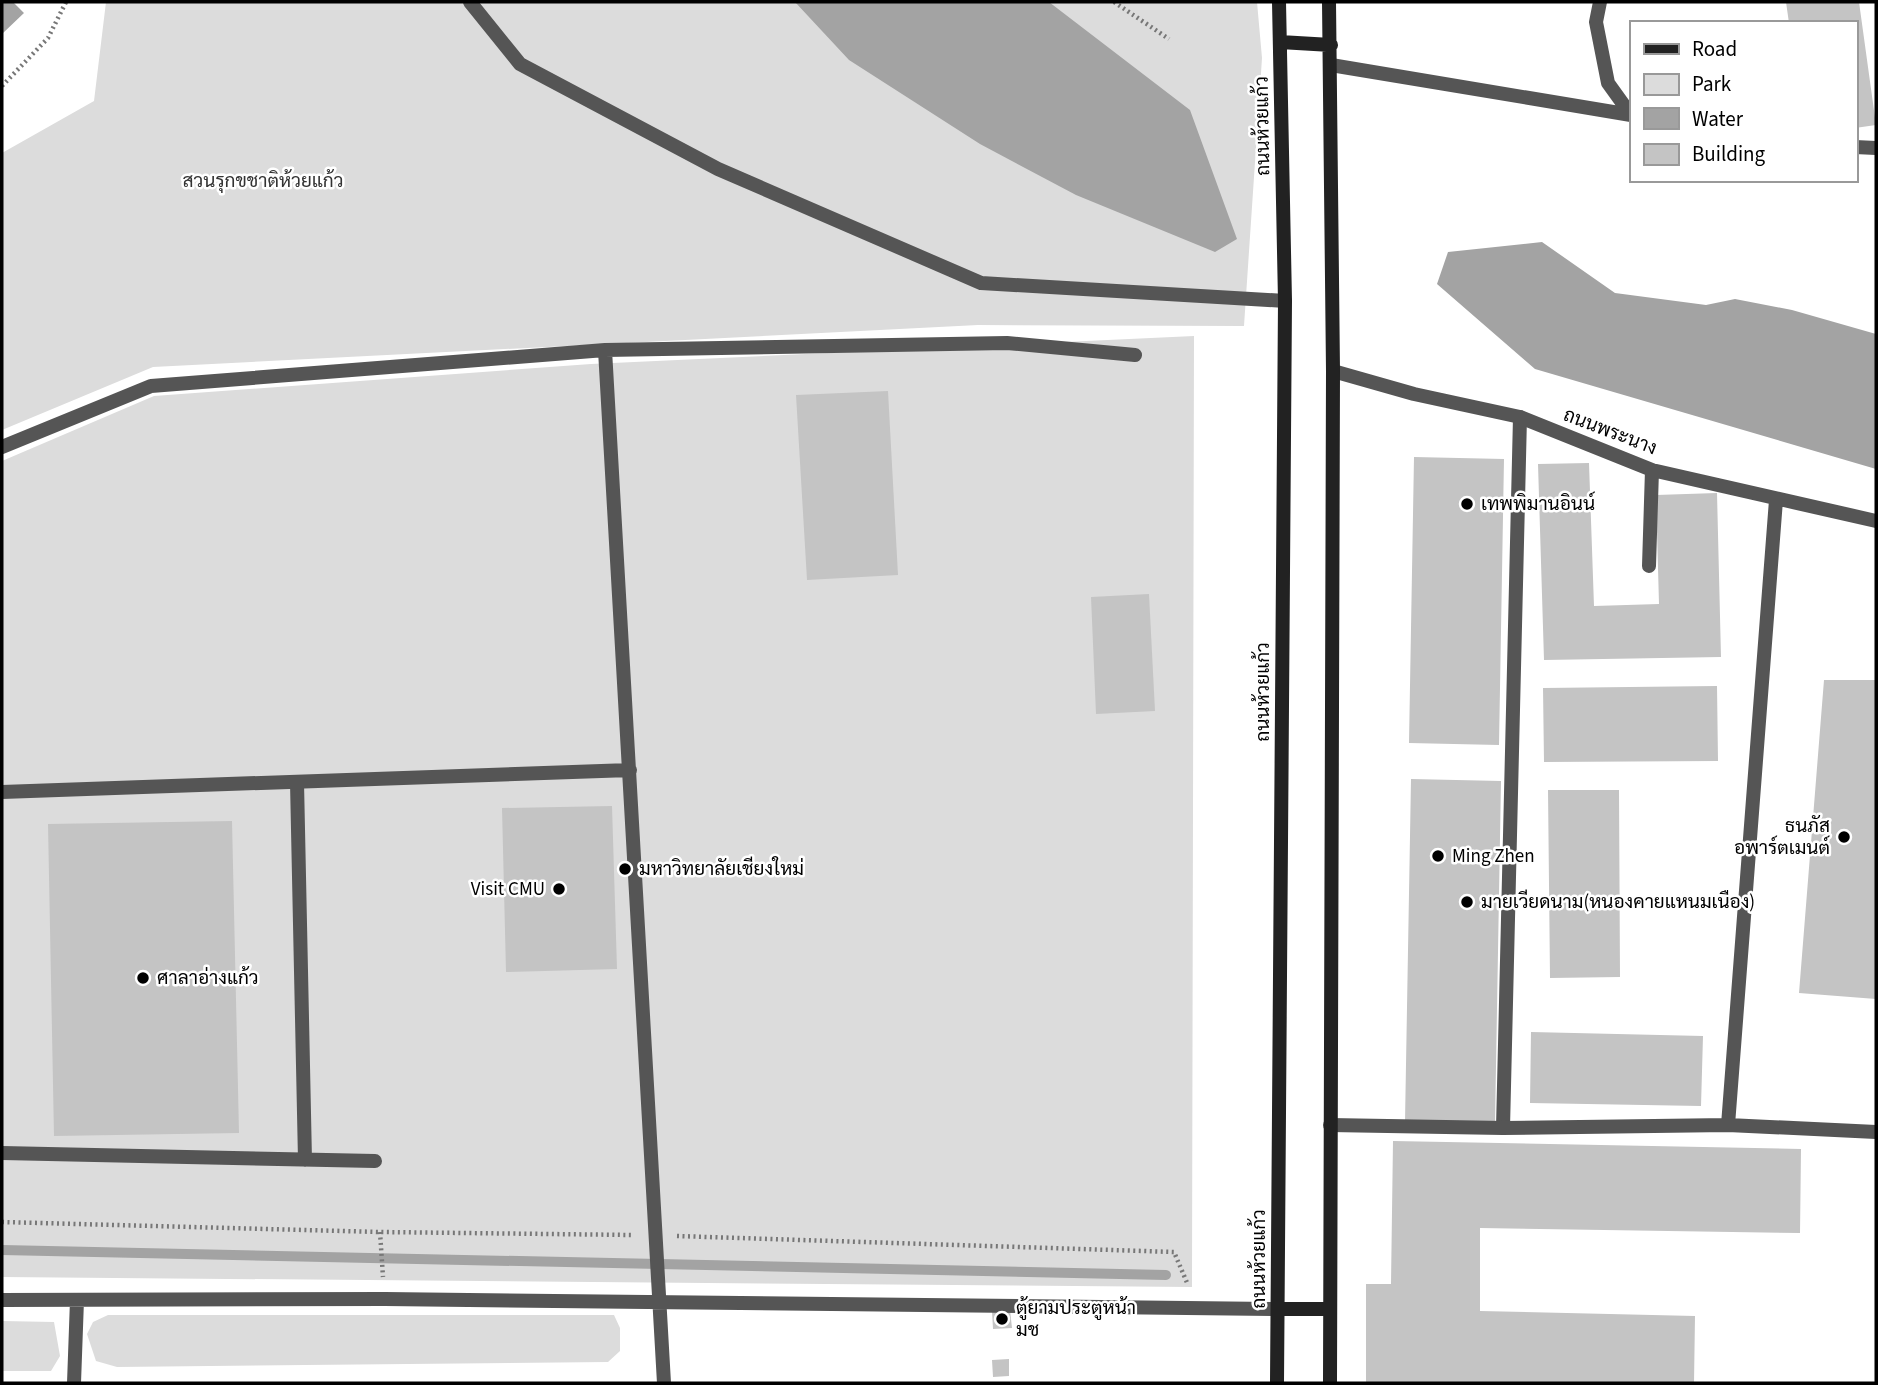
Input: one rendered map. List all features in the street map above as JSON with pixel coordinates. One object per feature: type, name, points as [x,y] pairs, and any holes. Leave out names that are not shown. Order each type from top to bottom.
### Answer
[{"type":"main road","name":"ถนนห้วยแก้ว","points":[[1277,1383],[1285,301],[1279,2]]},
{"type":"main road","points":[[1329,2],[1333,371],[1330,1383]]},
{"type":"main road","points":[[1280,42],[1331,45]]},
{"type":"main road","points":[[1278,1308],[1330,1309]]},
{"type":"street","points":[[470,2],[520,64],[718,169],[981,283],[1285,301]]},
{"type":"street","points":[[1600,2],[1596,22],[1608,83],[1630,114]]},
{"type":"street","points":[[1331,65],[1630,115]]},
{"type":"street","points":[[1857,147],[1876,148]]},
{"type":"street","points":[[2,447],[151,386],[605,350],[1007,343],[1135,355]]},
{"type":"street","points":[[605,350],[662,1304],[664,1383]]},
{"type":"street","name":"ถนนพระนาง","points":[[1333,371],[1414,394],[1520,417],[1652,470],[1876,521]]},
{"type":"street","points":[[1503,1128],[1520,417]]},
{"type":"street","points":[[1649,566],[1652,470]]},
{"type":"street","points":[[1728,1125],[1776,500]]},
{"type":"street","points":[[2,792],[630,770]]},
{"type":"street","points":[[297,782],[305,1160]]},
{"type":"street","points":[[1330,1125],[1503,1128],[1728,1125],[1876,1132]]},
{"type":"street","points":[[2,1153],[374,1161]]},
{"type":"street","points":[[2,1300],[385,1299],[662,1304],[1278,1308]]},
{"type":"street","points":[[74,1383],[77,1300]]},
{"type":"path","points":[[2,86],[48,38],[66,2]]},
{"type":"path","points":[[1114,2],[1169,39]]},
{"type":"path","points":[[2,1222],[380,1233],[658,1236],[1174,1252],[1198,1309]]},
{"type":"path","points":[[380,1233],[382,1271]]},
{"type":"green space","name":"สวนรุกขชาติห้วยแก้ว","points":[[106,2],[1257,2],[1262,58],[1244,326],[978,325],[153,367],[2,430],[2,153],[94,101]]},
{"type":"green space","name":"มหาวิทยาลัยเชียงใหม่","points":[[1194,336],[1192,1287],[2,1277],[2,461],[154,396],[591,364]]},
{"type":"green space","points":[[108,1315],[614,1315],[620,1328],[620,1351],[608,1362],[117,1367],[96,1361],[87,1334],[93,1322]]},
{"type":"green space","points":[[2,1321],[54,1322],[60,1356],[51,1371],[2,1371]]},
{"type":"water","points":[[2,2],[13,2],[24,13],[2,34]]},
{"type":"water","points":[[795,2],[1049,2],[1190,110],[1237,239],[1215,252],[1076,195],[980,144],[849,60]]},
{"type":"water","points":[[1542,242],[1615,293],[1706,305],[1735,299],[1792,310],[1876,334],[1876,469],[1535,369],[1437,284],[1448,252]]},
{"type":"building","points":[[1786,2],[1859,2],[1876,125],[1857,128],[1857,21],[1789,21]]},
{"type":"building","points":[[888,391],[898,575],[807,580],[796,395]]},
{"type":"building","points":[[1414,457],[1504,459],[1499,745],[1409,743]]},
{"type":"building","points":[[1589,463],[1594,606],[1659,604],[1656,495],[1717,493],[1721,657],[1544,660],[1538,464]]},
{"type":"building","points":[[1149,594],[1155,711],[1096,714],[1091,597]]},
{"type":"building","name":"ธนภัส อพาร์ตเมนต์","points":[[1824,680],[1876,680],[1876,999],[1799,993]]},
{"type":"building","points":[[1717,686],[1718,761],[1544,762],[1543,688]]},
{"type":"building","points":[[1411,779],[1501,781],[1495,1123],[1405,1122]]},
{"type":"building","points":[[1548,790],[1619,790],[1620,977],[1550,978]]},
{"type":"building","name":"Visit CMU","points":[[612,806],[617,969],[506,972],[502,808]]},
{"type":"building","name":"ศาลาอ่างแก้ว","points":[[232,821],[239,1133],[54,1136],[48,824]]},
{"type":"building","points":[[1531,1032],[1703,1036],[1701,1106],[1530,1103]]},
{"type":"building","points":[[1393,1141],[1801,1149],[1800,1233],[1480,1228],[1480,1311],[1695,1316],[1694,1383],[1366,1383],[1366,1284],[1391,1284]]},
{"type":"building","name":"ตู้ยามประตูหน้า มช","points":[[1010,1310],[1012,1328],[993,1329],[992,1311]]},
{"type":"building","name":"ตู้ยามประตูหน้า มช","points":[[1009,1359],[1009,1376],[993,1377],[992,1360]]},
{"type":"waterway","points":[[2,1250],[1166,1275]]},
{"type":"place","name":"เทพพิมานอินน์","points":[[1467,504]]},
{"type":"place","name":"ธนภัส อพาร์ตเมนต์","points":[[1844,837]]},
{"type":"place","name":"Ming Zhen","points":[[1438,856]]},
{"type":"place","name":"มหาวิทยาลัยเชียงใหม่","points":[[625,869]]},
{"type":"place","name":"Visit CMU","points":[[559,889]]},
{"type":"place","name":"มายเวียดนาม(หนองคายแหนมเนือง)","points":[[1467,902]]},
{"type":"place","name":"ศาลาอ่างแก้ว","points":[[143,978]]},
{"type":"place","name":"ตู้ยามประตูหน้า มช","points":[[1002,1319]]}]
